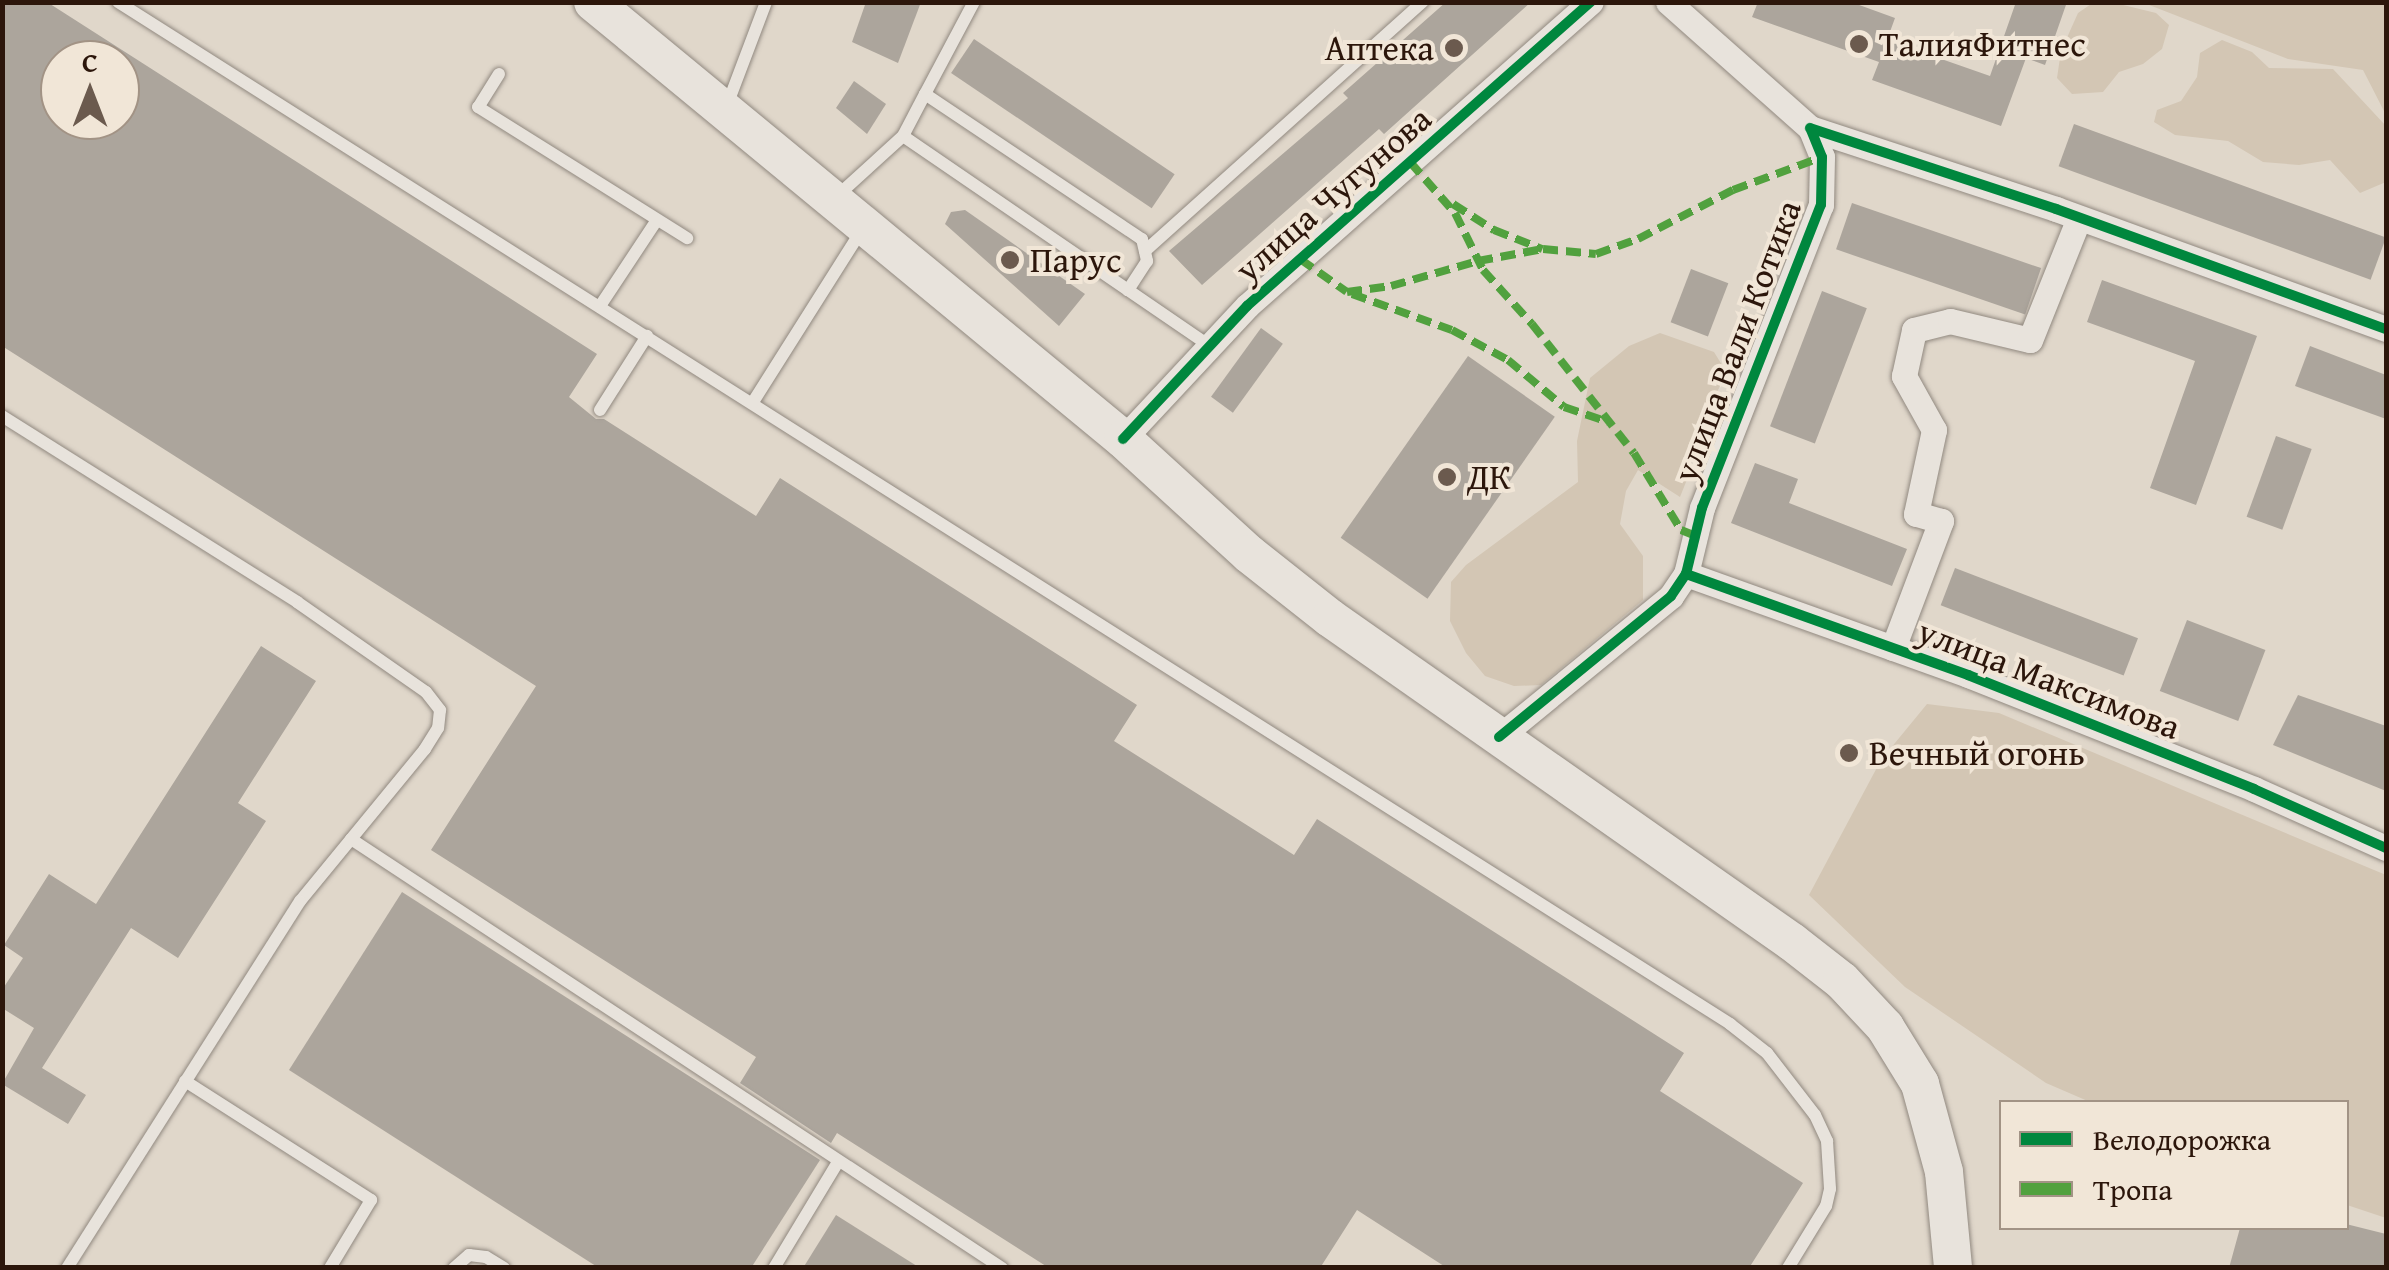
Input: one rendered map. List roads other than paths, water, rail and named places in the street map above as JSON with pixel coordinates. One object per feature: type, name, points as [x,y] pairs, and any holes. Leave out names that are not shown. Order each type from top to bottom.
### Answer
[{"type":"main road","points":[[593,2],[1124,439],[1250,554],[1330,618],[1842,981],[1885,1027],[1912,1068],[1932,1119],[1944,1172],[1954,1268]]},
{"type":"street","name":"улица Чугунова","points":[[1124,439],[1247,306],[1592,2]]},
{"type":"street","points":[[1668,2],[1810,128],[2079,218],[2386,329]]},
{"type":"street","name":"улица Вали Котика","points":[[1499,737],[1670,596],[1686,574],[1702,508],[1821,205],[1822,157],[1810,128]]},
{"type":"street","points":[[1893,648],[1941,521],[1916,514],[1934,430],[1904,376],[1914,330],[1950,321],[2030,340],[2079,218]]},
{"type":"street","name":"улица Максимова","points":[[1686,574],[1893,648],[2254,789],[2386,848]]},
{"type":"lane","points":[[118,2],[1698,1003],[1766,1053],[1815,1115],[1827,1141],[1830,1169],[1826,1206],[1788,1268]]},
{"type":"lane","points":[[725,112],[766,2]]},
{"type":"lane","points":[[832,200],[904,136],[974,2]]},
{"type":"lane","points":[[1144,251],[1422,2]]},
{"type":"lane","points":[[499,74],[478,107],[688,238]]},
{"type":"lane","points":[[925,94],[1142,239],[1147,261],[1128,290]]},
{"type":"lane","points":[[904,136],[1210,346]]},
{"type":"lane","points":[[600,306],[657,220]]},
{"type":"lane","points":[[753,402],[864,227]]},
{"type":"lane","points":[[600,410],[647,336]]},
{"type":"lane","points":[[2,416],[297,602],[426,692],[440,710],[438,728],[425,749],[300,900],[67,1268]]},
{"type":"lane","points":[[351,839],[1002,1268]]},
{"type":"lane","points":[[186,1082],[372,1200],[330,1268]]},
{"type":"lane","points":[[774,1268],[838,1162]]},
{"type":"lane","points":[[454,1268],[469,1255],[486,1257],[504,1268]]},
{"type":"place","name":"ТалияФитнес","points":[[1859,44]]},
{"type":"place","name":"Аптека","points":[[1454,48]]},
{"type":"place","name":"Парус","points":[[1010,260]]},
{"type":"place","name":"ДК","points":[[1447,477]]},
{"type":"place","name":"Вечный огонь","points":[[1849,753]]}]
